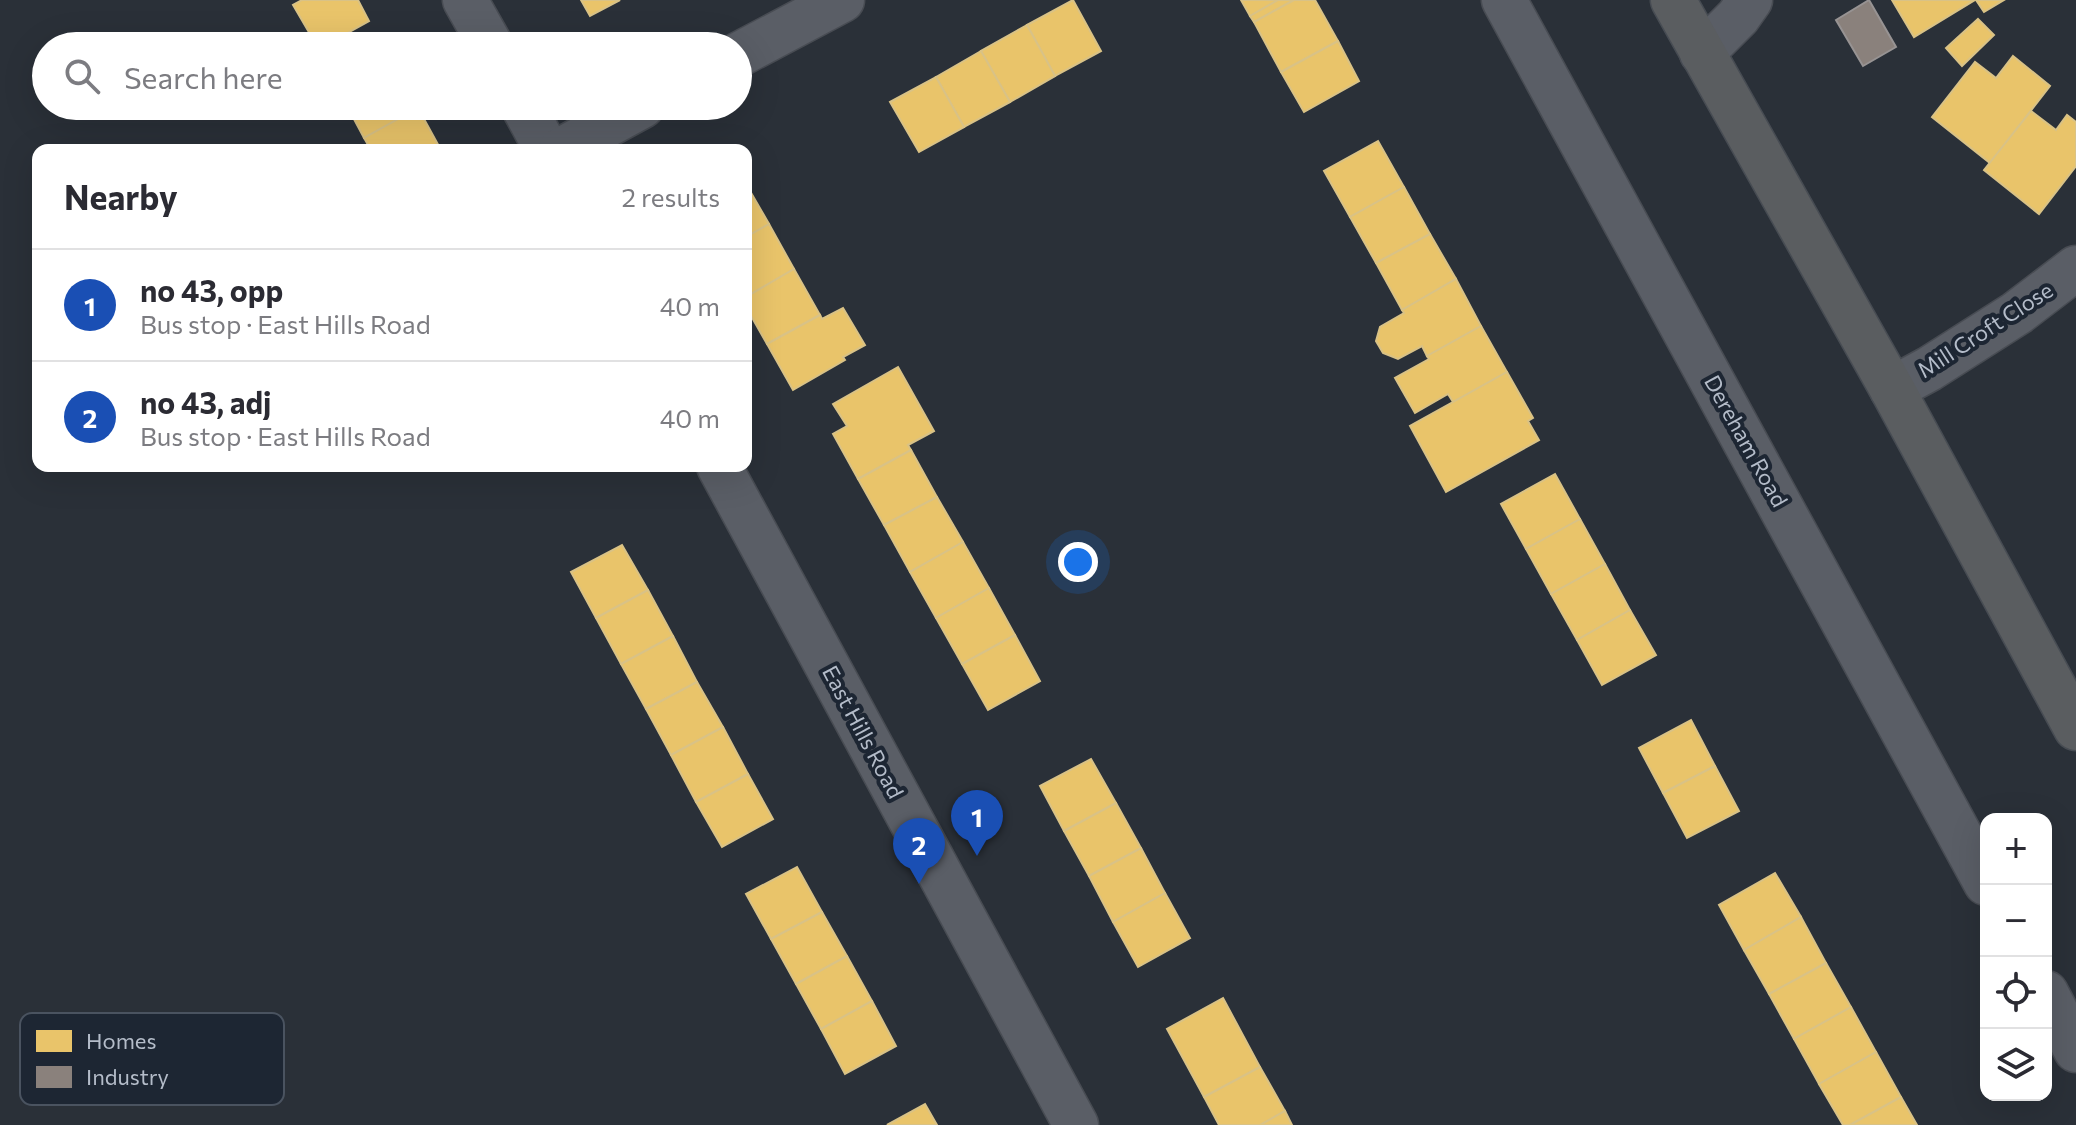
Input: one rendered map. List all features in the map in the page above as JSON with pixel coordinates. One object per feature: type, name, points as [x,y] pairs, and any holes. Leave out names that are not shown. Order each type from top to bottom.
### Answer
[{"type":"highway","points":[[1673,0],[1892,389],[2076,728]]},
{"type":"street","points":[[465,0],[483,32]]},
{"type":"street","points":[[752,48],[842,0]]},
{"type":"street","name":"Dereham Road","points":[[1504,0],[1980,872]]},
{"type":"street","points":[[1702,53],[1738,17],[1750,0]]},
{"type":"street","points":[[531,120],[544,144]]},
{"type":"street","points":[[572,144],[616,120]]},
{"type":"street","name":"Mill Croft Close","points":[[1892,389],[2017,313],[2076,268]]},
{"type":"street","name":"East Hills Road","points":[[722,472],[1076,1125]]},
{"type":"street","points":[[2052,1004],[2076,1050]]},
{"type":"building: Homes","points":[[302,0],[358,0],[369,21],[349,32],[309,32],[293,5]]},
{"type":"building: Homes","points":[[581,0],[620,0],[590,16]]},
{"type":"building: Homes","points":[[1073,0],[1101,51],[1055,76],[1027,25]]},
{"type":"building: Homes","points":[[1241,0],[1278,0],[1250,16]]},
{"type":"building: Homes","points":[[1278,0],[1294,0],[1254,22],[1250,16]]},
{"type":"building: Homes","points":[[1294,0],[1315,0],[1338,41],[1281,72],[1254,22]]},
{"type":"building: Homes","points":[[1892,0],[1975,0],[1914,37]]},
{"type":"building: Homes","points":[[1976,0],[2004,0],[1984,12]]},
{"type":"building: Homes","points":[[1978,19],[1994,35],[1962,66],[1946,48]]},
{"type":"building: Homes","points":[[1027,25],[1055,76],[1010,102],[981,51]]},
{"type":"building: Homes","points":[[1338,41],[1359,81],[1304,112],[1281,72]]},
{"type":"building: Homes","points":[[981,51],[1010,102],[964,127],[936,77]]},
{"type":"building: Homes","points":[[2013,56],[2050,86],[1990,163],[1932,117],[1975,62],[1996,78]]},
{"type":"building: Homes","points":[[936,77],[964,127],[919,152],[890,102]]},
{"type":"building: Homes","points":[[2031,111],[2056,130],[2067,115],[2076,122],[2076,166],[2039,214],[1984,170]]},
{"type":"building: Homes","points":[[354,120],[396,120],[364,138]]},
{"type":"building: Homes","points":[[396,120],[425,120],[438,144],[368,144],[364,138]]},
{"type":"building: Homes","points":[[1378,141],[1404,187],[1350,217],[1324,171]]},
{"type":"building: Homes","points":[[1404,187],[1430,234],[1376,263],[1350,217]]},
{"type":"building: Homes","points":[[752,194],[769,224],[752,234]]},
{"type":"building: Homes","points":[[769,224],[794,269],[752,294],[752,234]]},
{"type":"building: Homes","points":[[1430,234],[1456,279],[1402,310],[1376,263]]},
{"type":"building: Homes","points":[[794,269],[820,315],[767,344],[752,318],[752,294]]},
{"type":"building: Homes","points":[[1456,279],[1481,326],[1427,356],[1422,346],[1398,359],[1383,353],[1376,341],[1380,327],[1404,313],[1402,310]]},
{"type":"building: Homes","points":[[843,308],[865,345],[793,390],[767,344],[820,315],[822,319]]},
{"type":"building: Homes","points":[[1481,326],[1507,372],[1453,402],[1448,394],[1415,413],[1395,378]]},
{"type":"building: Homes","points":[[898,367],[934,431],[908,445],[911,450],[858,479],[833,434],[847,426],[833,404]]},
{"type":"building: Homes","points":[[1507,372],[1533,418],[1528,421],[1539,440],[1446,492],[1410,426]]},
{"type":"building: Homes","points":[[911,450],[937,497],[884,525],[858,479]]},
{"type":"building: Homes","points":[[1555,474],[1580,519],[1526,549],[1501,504]]},
{"type":"building: Homes","points":[[937,497],[963,542],[910,572],[884,525]]},
{"type":"building: Homes","points":[[1580,519],[1605,564],[1551,594],[1526,549]]},
{"type":"building: Homes","points":[[963,542],[989,588],[936,618],[910,572]]},
{"type":"building: Homes","points":[[622,545],[648,590],[596,618],[571,572]]},
{"type":"building: Homes","points":[[1605,564],[1630,610],[1577,640],[1551,594]]},
{"type":"building: Homes","points":[[989,588],[1015,635],[962,664],[936,618]]},
{"type":"building: Homes","points":[[648,590],[673,636],[621,664],[596,618]]},
{"type":"building: Homes","points":[[1630,610],[1656,655],[1602,685],[1577,640]]},
{"type":"building: Homes","points":[[1015,635],[1040,681],[988,710],[962,664]]},
{"type":"building: Homes","points":[[673,636],[697,682],[646,709],[621,664]]},
{"type":"building: Homes","points":[[697,682],[723,727],[671,755],[646,709]]},
{"type":"building: Homes","points":[[1691,720],[1715,766],[1663,793],[1639,748]]},
{"type":"building: Homes","points":[[723,727],[748,774],[696,802],[671,755]]},
{"type":"building: Homes","points":[[1091,759],[1116,803],[1064,831],[1040,786]]},
{"type":"building: Homes","points":[[1715,766],[1739,811],[1687,838],[1663,793]]},
{"type":"building: Homes","points":[[748,774],[773,819],[722,847],[696,802]]},
{"type":"building: Homes","points":[[1116,803],[1141,848],[1089,876],[1064,831]]},
{"type":"building: Homes","points":[[1141,848],[1165,893],[1113,922],[1089,876]]},
{"type":"building: Homes","points":[[797,867],[822,912],[771,939],[746,894]]},
{"type":"building: Homes","points":[[1775,873],[1801,917],[1744,950],[1719,905]]},
{"type":"building: Homes","points":[[1165,893],[1190,938],[1138,967],[1113,922]]},
{"type":"building: Homes","points":[[822,912],[847,956],[796,984],[771,939]]},
{"type":"building: Homes","points":[[1801,917],[1826,963],[1769,994],[1744,950]]},
{"type":"building: Homes","points":[[847,956],[872,1001],[821,1029],[796,984]]},
{"type":"building: Homes","points":[[1826,963],[1851,1007],[1794,1039],[1769,994]]},
{"type":"building: Homes","points":[[1223,998],[1260,1067],[1204,1097],[1167,1029]]},
{"type":"building: Homes","points":[[872,1001],[896,1046],[845,1074],[821,1029]]},
{"type":"building: Homes","points":[[1851,1007],[1876,1052],[1819,1084],[1794,1039]]},
{"type":"building: Homes","points":[[1876,1052],[1901,1097],[1850,1125],[1843,1125],[1819,1084]]},
{"type":"building: Homes","points":[[1260,1067],[1285,1111],[1260,1125],[1219,1125],[1204,1097]]},
{"type":"building: Homes","points":[[1901,1097],[1917,1125],[1850,1125]]},
{"type":"building: Homes","points":[[925,1104],[937,1125],[887,1125]]},
{"type":"building: Homes","points":[[1285,1111],[1292,1125],[1260,1125]]},
{"type":"building: Industry","points":[[1869,0],[1896,47],[1863,66],[1836,20]]},
{"type":"place","name":"no 43, opp","points":[[977,856]]},
{"type":"place","name":"no 43, adj","points":[[919,884]]}]
